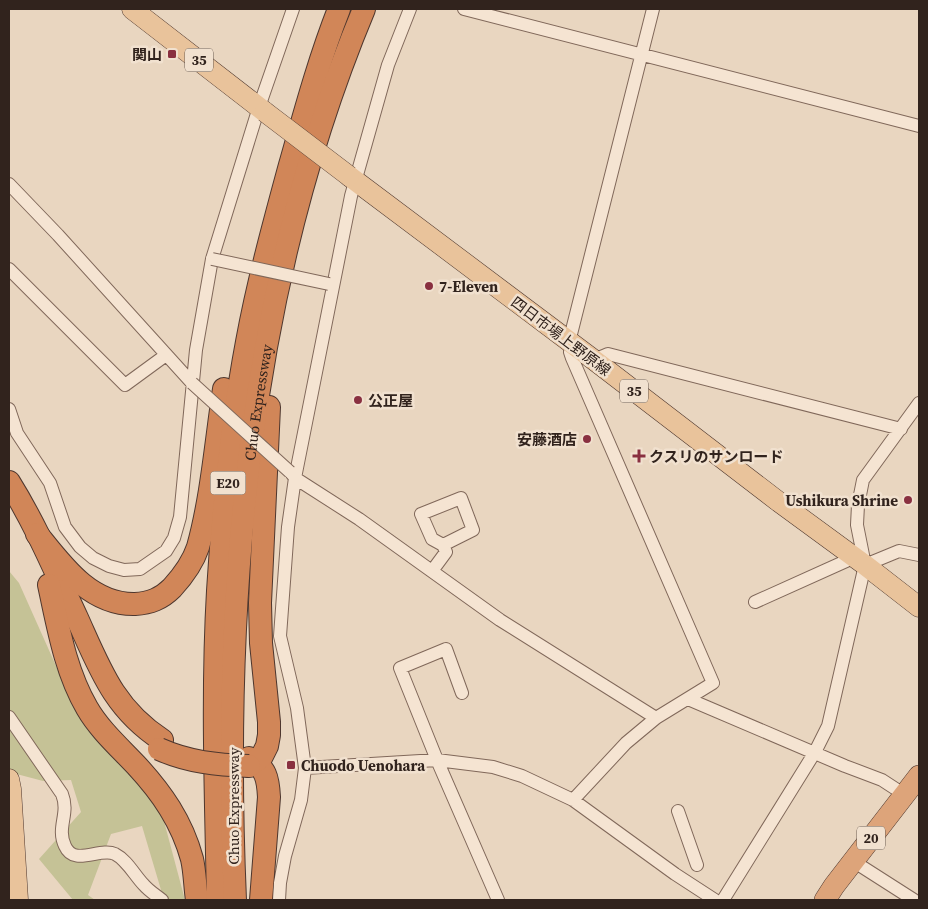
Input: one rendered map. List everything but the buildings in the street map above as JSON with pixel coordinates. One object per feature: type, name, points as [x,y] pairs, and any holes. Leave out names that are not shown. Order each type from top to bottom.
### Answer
[{"type":"highway","name":"Chuo Expressway","points":[[218,900],[216,651],[220,558],[239,390],[253,310],[269,240],[315,74],[339,9]]},
{"type":"highway","name":"Chuo Expressway","points":[[234,900],[231,783],[235,638],[244,509],[258,392],[270,322],[285,254],[303,187],[328,106],[364,9]]},
{"type":"highway","points":[[37,534],[65,569],[104,598],[115,602],[137,604],[154,601],[171,588],[190,565],[198,548],[208,498],[227,371],[239,309],[259,236],[315,74]]},
{"type":"highway","points":[[251,762],[262,756],[269,736],[261,643],[261,565],[273,354],[285,254]]},
{"type":"highway","points":[[9,482],[37,534],[102,673],[128,713],[161,745]]},
{"type":"highway","points":[[9,511],[104,696],[128,726],[180,758],[194,761],[251,762],[262,768],[266,776],[269,796],[261,900]]},
{"type":"highway","points":[[48,585],[62,645],[79,693],[87,709],[98,723],[154,785],[175,814],[192,860],[197,900]]},
{"type":"highway","name":"20","points":[[825,900],[919,776]]},
{"type":"main road","name":"四日市場上野原線","points":[[132,9],[436,242],[919,607]]},
{"type":"main road","points":[[9,780],[18,900]]},
{"type":"street","points":[[9,409],[17,433],[50,483],[65,527],[80,547],[93,558],[108,566],[124,570],[140,569],[166,551],[174,538],[180,517],[196,350],[212,259],[293,9]]},
{"type":"street","points":[[279,900],[285,856],[301,800],[305,768],[297,708],[280,636],[292,475],[352,177],[388,65],[410,9]]},
{"type":"street","points":[[464,9],[919,126]]},
{"type":"street","points":[[573,800],[626,742],[656,718],[713,683],[570,352],[653,9]]},
{"type":"street","points":[[9,184],[58,235],[192,383],[292,475],[359,518],[500,620],[656,718]]},
{"type":"street","points":[[212,259],[331,285]]},
{"type":"street","points":[[9,269],[125,385],[166,355]]},
{"type":"street","points":[[594,360],[608,354],[901,429]]},
{"type":"street","points":[[723,900],[815,752],[828,726],[849,632],[860,561],[857,526],[858,505],[864,480],[919,403]]},
{"type":"street","points":[[432,571],[446,552],[443,545]]},
{"type":"street","points":[[754,602],[860,561],[899,551],[919,555]]},
{"type":"street","points":[[462,693],[446,650],[400,668],[437,760],[498,900]]},
{"type":"street","points":[[688,699],[882,780],[905,795]]},
{"type":"street","points":[[9,717],[66,802],[66,811],[61,828],[62,839],[66,849],[74,855],[82,857],[102,853],[114,854],[123,861],[146,887],[162,900]]},
{"type":"street","points":[[305,768],[437,760],[493,767],[522,776],[573,800],[675,874],[715,900]]},
{"type":"street","points":[[678,811],[697,865]]},
{"type":"street","points":[[853,861],[914,900]]},
{"type":"shaded area","points":[[9,571],[19,583],[65,686],[161,810],[185,900],[164,900],[142,826],[111,834],[88,895],[95,900],[73,900],[39,859],[81,812],[71,780],[43,781],[9,772]]},
{"type":"place","name":"関山","points":[[172,54]]},
{"type":"place","name":"7-Eleven","points":[[429,286]]},
{"type":"place","name":"公正屋","points":[[358,400]]},
{"type":"place","name":"安藤酒店","points":[[587,439]]},
{"type":"place","name":"クスリのサンロード","points":[[639,456]]},
{"type":"place","name":"Ushikura Shrine","points":[[908,500]]},
{"type":"place","name":"Chuodo Uenohara","points":[[291,765]]}]
